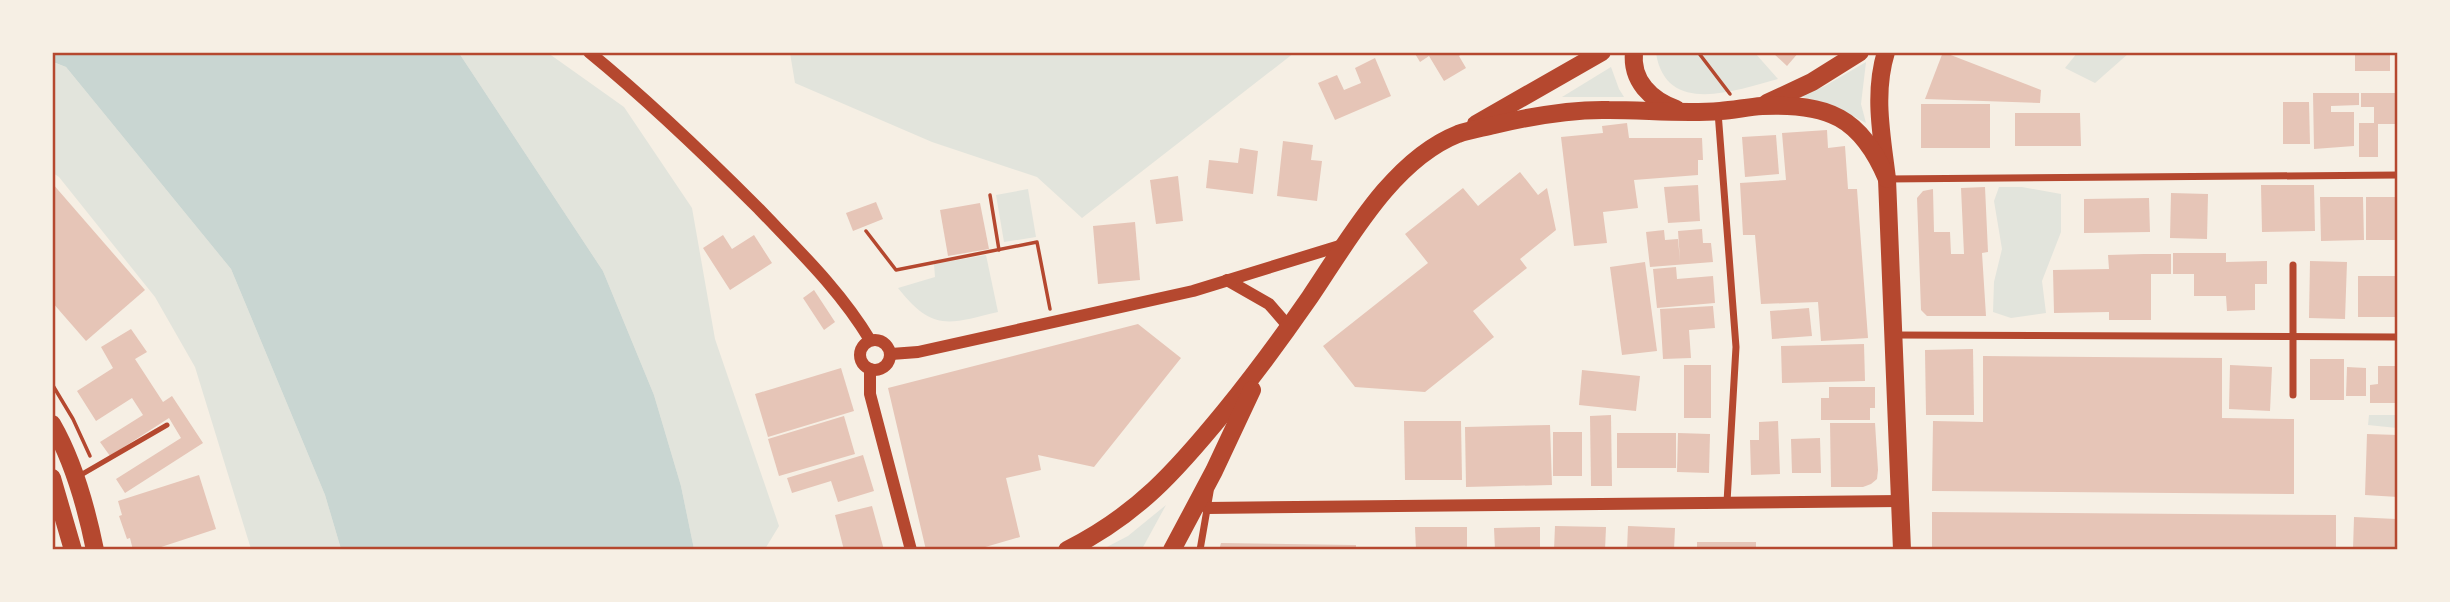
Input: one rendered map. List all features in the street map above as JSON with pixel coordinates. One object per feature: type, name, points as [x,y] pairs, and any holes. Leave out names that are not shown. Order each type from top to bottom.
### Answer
[{"type":"main road","points":[[1067,550],[1093,537],[1126,514],[1154,492],[1180,465],[1269,357],[1381,195],[1408,167],[1458,134],[1602,52]]},
{"type":"main road","points":[[1634,52],[1634,71],[1645,90],[1661,104],[1686,113]]},
{"type":"main road","points":[[1458,134],[1557,113],[1607,110],[1686,113],[1742,110],[1760,106],[1812,82],[1860,52]]},
{"type":"main road","points":[[1886,52],[1880,71],[1879,96],[1887,179],[1902,550]]},
{"type":"main road","points":[[1760,106],[1800,107],[1842,118],[1862,134],[1876,153],[1887,179]]},
{"type":"main road","points":[[1172,550],[1269,357]]},
{"type":"main road","points":[[52,424],[76,478],[95,550]]},
{"type":"main road","points":[[52,478],[73,550]]},
{"type":"street","points":[[589,52],[639,92],[826,278],[852,311],[870,340]]},
{"type":"street","points":[[1718,112],[1736,347],[1727,502]]},
{"type":"street","points":[[1887,179],[2398,175]]},
{"type":"street","points":[[891,354],[918,352],[1193,291],[1346,244]]},
{"type":"street","points":[[2293,395],[2294,265]]},
{"type":"street","points":[[1227,280],[1269,304],[1289,327]]},
{"type":"street","points":[[1894,334],[2398,337]]},
{"type":"street","points":[[870,340],[882,341],[891,354],[890,360],[883,368],[870,369],[865,366],[860,355],[864,343],[870,340]]},
{"type":"street","points":[[870,369],[870,394],[911,550]]},
{"type":"street","points":[[1200,550],[1214,471]]},
{"type":"street","points":[[1207,508],[1900,501]]},
{"type":"lane","points":[[76,478],[167,425]]},
{"type":"path","points":[[1698,52],[1742,110]]},
{"type":"path","points":[[989,195],[999,250]]},
{"type":"path","points":[[866,231],[896,270],[1037,242],[1053,321]]},
{"type":"shaded area","points":[[790,52],[1294,53],[1082,218],[1037,177],[932,142],[795,83]]},
{"type":"shaded area","points":[[2078,52],[2129,53],[2095,83],[2065,68]]},
{"type":"shaded area","points":[[52,53],[459,53],[603,271],[654,395],[681,486],[694,549],[341,549],[325,495],[231,269],[66,67],[53,62]]},
{"type":"shaded area","points":[[459,53],[548,53],[624,107],[692,208],[715,339],[779,526],[765,549],[694,549],[681,486],[654,395],[603,271]]},
{"type":"shaded area","points":[[1656,53],[1755,53],[1778,79],[1724,92],[1688,92],[1673,86],[1662,73]]},
{"type":"shaded area","points":[[52,62],[66,67],[231,269],[325,495],[341,549],[251,549],[195,367],[155,297],[53,173]]},
{"type":"shaded area","points":[[1866,62],[1861,104],[1866,123],[1832,105],[1799,96],[1825,86]]},
{"type":"shaded area","points":[[1611,67],[1624,97],[1562,97]]},
{"type":"shaded area","points":[[1999,187],[2022,187],[2061,194],[2061,232],[2042,281],[2046,313],[2011,318],[1993,312],[1994,282],[2002,249],[1994,201]]},
{"type":"shaded area","points":[[1028,189],[1036,237],[1004,242],[996,195]]},
{"type":"shaded area","points":[[986,255],[998,312],[966,320],[942,321],[921,312],[898,288],[935,277],[934,264]]},
{"type":"shaded area","points":[[2369,415],[2397,415],[2397,428],[2368,425]]},
{"type":"shaded area","points":[[1166,505],[1142,549],[1103,549],[1128,536]]},
{"type":"building","points":[[1414,52],[1464,52],[1459,56],[1466,68],[1444,81],[1429,56],[1420,62]]},
{"type":"building","points":[[1772,52],[1799,52],[1787,66]]},
{"type":"building","points":[[1943,52],[2041,90],[2040,103],[1925,99]]},
{"type":"building","points":[[2355,52],[2390,52],[2390,71],[2355,71]]},
{"type":"building","points":[[1375,58],[1391,96],[1335,120],[1318,83],[1337,75],[1344,90],[1361,83],[1355,68]]},
{"type":"building","points":[[2313,93],[2359,93],[2359,105],[2331,106],[2331,112],[2354,112],[2354,146],[2314,149]]},
{"type":"building","points":[[2361,93],[2398,93],[2398,124],[2378,124],[2378,157],[2359,157],[2359,123],[2374,123],[2374,107],[2361,107]]},
{"type":"building","points":[[2283,102],[2309,102],[2310,144],[2283,144]]},
{"type":"building","points":[[1921,104],[1990,104],[1990,148],[1921,148]]},
{"type":"building","points":[[2015,113],[2080,113],[2081,146],[2015,146]]},
{"type":"building","points":[[1627,123],[1629,138],[1702,138],[1703,160],[1698,160],[1698,175],[1634,180],[1638,208],[1603,212],[1607,243],[1574,246],[1561,137],[1603,133],[1602,126]]},
{"type":"building","points":[[1827,130],[1828,148],[1845,146],[1848,189],[1857,189],[1868,338],[1821,341],[1818,302],[1761,304],[1755,235],[1743,235],[1740,183],[1786,180],[1782,133]]},
{"type":"building","points":[[1776,135],[1779,174],[1745,177],[1742,137]]},
{"type":"building","points":[[1283,141],[1313,145],[1311,160],[1322,161],[1317,201],[1277,196]]},
{"type":"building","points":[[1240,148],[1258,151],[1253,194],[1206,188],[1209,160],[1238,163]]},
{"type":"building","points":[[1520,172],[1538,195],[1547,188],[1556,230],[1520,259],[1527,268],[1473,311],[1494,337],[1425,392],[1355,387],[1323,346],[1428,263],[1405,234],[1463,188],[1478,206]]},
{"type":"building","points":[[1178,176],[1183,221],[1156,224],[1150,180]]},
{"type":"building","points":[[52,183],[145,290],[86,341],[52,302]]},
{"type":"building","points":[[1698,185],[1700,221],[1668,223],[1664,187]]},
{"type":"building","points":[[2261,185],[2314,185],[2315,231],[2262,232]]},
{"type":"building","points":[[1985,187],[1988,252],[1982,253],[1986,316],[1927,316],[1921,310],[1917,198],[1923,191],[1933,189],[1934,232],[1950,232],[1951,254],[1964,254],[1961,188]]},
{"type":"building","points":[[2171,193],[2208,194],[2207,239],[2170,238]]},
{"type":"building","points":[[2320,197],[2363,197],[2364,240],[2321,241]]},
{"type":"building","points":[[2366,197],[2398,197],[2398,240],[2366,240]]},
{"type":"building","points":[[2149,198],[2150,232],[2084,233],[2084,199]]},
{"type":"building","points":[[876,202],[883,219],[853,231],[846,213]]},
{"type":"building","points":[[980,203],[989,249],[948,256],[940,210]]},
{"type":"building","points":[[1135,222],[1140,280],[1098,284],[1093,226]]},
{"type":"building","points":[[1702,229],[1703,243],[1711,243],[1713,262],[1650,267],[1646,232],[1664,230],[1665,240],[1678,239],[1680,261],[1678,231]]},
{"type":"building","points":[[723,235],[732,249],[754,235],[772,263],[730,290],[703,248]]},
{"type":"building","points":[[2173,253],[2226,253],[2226,262],[2267,261],[2267,284],[2255,284],[2255,310],[2227,311],[2226,296],[2194,296],[2194,274],[2173,274]]},
{"type":"building","points":[[2171,254],[2171,274],[2151,274],[2151,320],[2109,320],[2109,312],[2054,313],[2053,270],[2109,269],[2108,255]]},
{"type":"building","points":[[2310,261],[2347,262],[2345,319],[2309,318]]},
{"type":"building","points":[[1645,262],[1657,351],[1622,355],[1610,267]]},
{"type":"building","points":[[1676,267],[1677,279],[1713,276],[1715,303],[1657,308],[1653,269]]},
{"type":"building","points":[[2358,276],[2397,276],[2396,317],[2358,317]]},
{"type":"building","points":[[814,290],[835,322],[824,330],[803,298]]},
{"type":"building","points":[[1713,306],[1715,328],[1689,330],[1691,358],[1663,359],[1660,309]]},
{"type":"building","points":[[1809,308],[1812,336],[1772,339],[1770,311]]},
{"type":"building","points":[[1138,324],[1181,358],[1094,467],[1038,455],[1041,470],[1006,478],[1020,537],[975,550],[926,550],[888,388]]},
{"type":"building","points":[[131,329],[147,352],[135,359],[163,402],[172,396],[203,443],[125,493],[116,479],[181,438],[169,418],[110,456],[100,442],[143,415],[132,398],[96,421],[77,391],[113,368],[101,347]]},
{"type":"building","points":[[1864,344],[1865,381],[1782,383],[1781,346]]},
{"type":"building","points":[[1973,349],[1974,415],[1926,415],[1925,350]]},
{"type":"building","points":[[1983,356],[2222,358],[2222,418],[2294,419],[2294,494],[1932,491],[1933,421],[1983,422]]},
{"type":"building","points":[[2310,359],[2344,359],[2344,400],[2310,400]]},
{"type":"building","points":[[1684,365],[1711,365],[1711,418],[1684,418]]},
{"type":"building","points":[[2230,365],[2272,367],[2270,411],[2229,409]]},
{"type":"building","points":[[2378,366],[2398,366],[2398,403],[2370,403],[2370,385],[2378,384]]},
{"type":"building","points":[[2347,367],[2366,368],[2366,396],[2346,396]]},
{"type":"building","points":[[841,368],[854,411],[768,437],[755,394]]},
{"type":"building","points":[[1582,370],[1640,376],[1636,411],[1579,405]]},
{"type":"building","points":[[1829,387],[1875,387],[1875,408],[1870,408],[1870,420],[1821,420],[1821,398],[1829,398]]},
{"type":"building","points":[[1611,415],[1612,486],[1591,486],[1590,416]]},
{"type":"building","points":[[844,416],[855,454],[779,476],[768,439]]},
{"type":"building","points":[[1404,421],[1461,421],[1462,480],[1405,480]]},
{"type":"building","points":[[1778,421],[1780,474],[1751,475],[1750,440],[1759,440],[1759,422]]},
{"type":"building","points":[[1830,423],[1875,423],[1878,470],[1877,479],[1871,484],[1863,487],[1831,487]]},
{"type":"building","points":[[1550,425],[1552,485],[1466,487],[1465,427]]},
{"type":"building","points":[[1553,432],[1582,432],[1582,476],[1553,476]]},
{"type":"building","points":[[1617,433],[1676,433],[1676,468],[1617,468]]},
{"type":"building","points":[[1678,433],[1710,434],[1709,473],[1677,472]]},
{"type":"building","points":[[2367,434],[2398,435],[2398,497],[2365,495]]},
{"type":"building","points":[[1820,438],[1821,473],[1792,473],[1791,439]]},
{"type":"building","points":[[863,455],[874,491],[838,502],[831,481],[792,493],[787,478]]},
{"type":"building","points":[[199,475],[216,529],[152,550],[133,550],[119,516],[122,515],[118,501]]},
{"type":"building","points":[[872,506],[884,550],[844,550],[835,515]]},
{"type":"building","points":[[1932,512],[2336,515],[2336,550],[1932,550]]},
{"type":"building","points":[[2354,517],[2396,519],[2395,550],[2353,550]]},
{"type":"building","points":[[1555,526],[1606,527],[1605,550],[1554,550]]},
{"type":"building","points":[[1628,526],[1675,528],[1674,550],[1627,550]]},
{"type":"building","points":[[1415,527],[1467,527],[1467,550],[1416,550]]},
{"type":"building","points":[[1540,527],[1540,550],[1495,550],[1494,528]]},
{"type":"building","points":[[1697,542],[1756,542],[1756,550],[1697,550]]},
{"type":"building","points":[[1221,543],[1356,545],[1356,550],[1219,550]]}]
